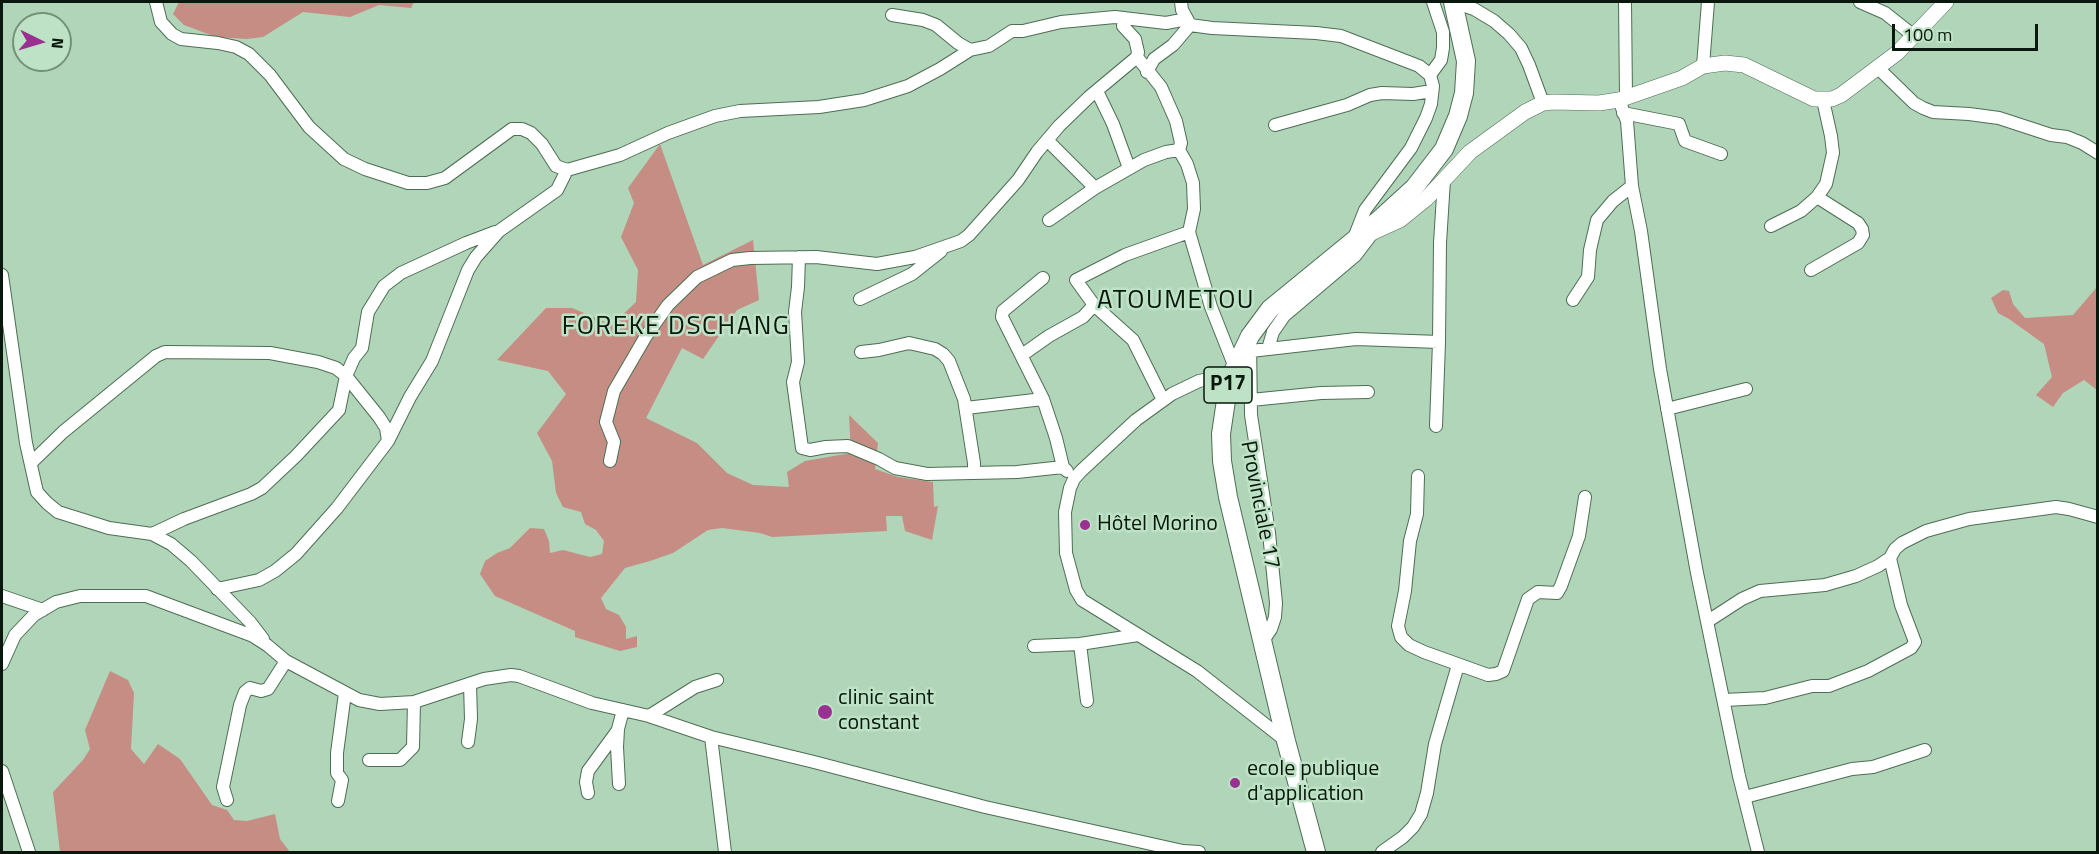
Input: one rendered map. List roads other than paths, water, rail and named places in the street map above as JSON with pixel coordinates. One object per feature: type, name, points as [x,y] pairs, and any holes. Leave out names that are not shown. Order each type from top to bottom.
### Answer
[{"type":"main road","name":"Provinciale 17","points":[[1316,852],[1286,741],[1228,497],[1222,461],[1221,434],[1231,372],[1270,309],[1361,237],[1414,188],[1444,149],[1458,116],[1464,93],[1466,61],[1453,2]]},
{"type":"street","points":[[156,2],[161,22],[172,34],[181,39],[236,47],[249,54],[270,75],[309,127],[344,159],[365,169],[408,183],[427,183],[445,178],[482,152],[502,134],[512,129],[522,129],[531,133],[542,144],[556,166],[567,170],[620,155],[668,133],[715,116],[740,111],[819,107],[864,100],[908,86],[970,50],[989,46],[1012,31],[1086,19],[1125,18],[1189,22],[1341,36],[1419,66],[1430,75]]},
{"type":"street","points":[[1181,2],[1182,10],[1189,22]]},
{"type":"street","points":[[1268,350],[1273,332],[1284,316],[1354,256],[1361,237],[1365,210],[1411,148],[1426,118],[1432,91],[1430,75],[1441,60],[1443,48],[1443,32],[1433,2]]},
{"type":"street","points":[[1453,2],[1474,9],[1494,21],[1509,34],[1521,48],[1543,103]]},
{"type":"street","points":[[1625,2],[1622,103],[1628,128],[1632,186],[1641,231],[1658,358],[1700,590],[1739,776],[1758,852]]},
{"type":"street","points":[[1703,66],[1708,2]]},
{"type":"street","points":[[1860,2],[1885,13],[1914,36]]},
{"type":"street","points":[[1361,237],[1406,216],[1470,152],[1525,112],[1543,103],[1622,103],[1682,78],[1703,66],[1725,63],[1744,65],[1800,93],[1823,100],[1832,99],[1841,95],[1905,46],[1946,2]]},
{"type":"street","points":[[892,15],[923,20],[936,25],[970,50]]},
{"type":"street","points":[[610,461],[614,442],[606,423],[614,391],[640,345],[668,306],[697,277],[732,260],[816,257],[877,264],[915,257],[960,241],[969,235],[1018,180],[1059,126],[1137,57],[1136,39],[1123,26],[1125,18]]},
{"type":"street","points":[[1147,72],[1154,59],[1173,45],[1189,22]]},
{"type":"street","points":[[1137,57],[1161,87],[1169,103],[1181,143],[1179,150],[1187,164],[1193,183],[1194,210],[1189,232],[1231,372],[1198,381],[1163,400],[1136,420],[1074,479],[1065,512],[1066,553],[1076,590],[1082,600],[1197,671],[1233,697],[1286,741]]},
{"type":"street","points":[[1878,68],[1914,103],[1933,112],[1999,118],[2050,135],[2067,137],[2097,153]]},
{"type":"street","points":[[1097,91],[1113,124],[1129,168]]},
{"type":"street","points":[[1275,125],[1347,105],[1370,95],[1432,91]]},
{"type":"street","points":[[1771,226],[1801,211],[1817,197],[1826,184],[1833,153],[1832,136],[1823,100]]},
{"type":"street","points":[[1622,103],[1679,124],[1685,141],[1721,154]]},
{"type":"street","points":[[1047,140],[1095,188]]},
{"type":"street","points":[[1049,220],[1129,168],[1166,152],[1179,150]]},
{"type":"street","points":[[217,588],[259,580],[275,571],[289,560],[337,508],[388,441],[410,397],[432,361],[468,270],[487,243],[499,231],[557,190],[567,170]]},
{"type":"street","points":[[1436,426],[1440,243],[1444,180]]},
{"type":"street","points":[[1573,300],[1588,277],[1590,250],[1597,220],[1613,201],[1632,186]]},
{"type":"street","points":[[1811,270],[1858,243],[1863,235],[1858,223],[1817,197]]},
{"type":"street","points":[[152,534],[262,488],[334,418],[339,410],[346,376],[354,358],[362,348],[368,312],[384,286],[401,273],[466,243],[499,231]]},
{"type":"street","points":[[1163,400],[1133,340],[1094,305],[1076,280],[1125,255],[1189,232]]},
{"type":"street","points":[[860,299],[912,274],[944,248]]},
{"type":"street","points":[[799,257],[795,312],[798,362],[793,382],[802,448],[810,450],[848,446],[895,468],[927,474],[1017,472],[1063,467]]},
{"type":"street","points":[[2,274],[37,492],[58,512],[109,528],[152,534],[171,544],[250,622],[267,645]]},
{"type":"street","points":[[1043,278],[1004,311],[1002,317],[1043,399],[1063,467],[1074,479]]},
{"type":"street","points":[[1022,355],[1049,336],[1083,317],[1094,305]]},
{"type":"street","points":[[1263,640],[1271,630],[1276,603],[1269,533],[1251,415],[1250,344],[1268,350],[1356,339],[1439,342]]},
{"type":"street","points":[[861,352],[887,349],[909,343],[934,348],[949,361],[966,408],[974,473]]},
{"type":"street","points":[[31,463],[63,432],[149,362],[165,352],[270,353],[318,362],[336,368],[346,376],[379,417],[386,428],[388,441]]},
{"type":"street","points":[[1668,409],[1746,389]]},
{"type":"street","points":[[1251,400],[1321,393],[1368,392]]},
{"type":"street","points":[[966,408],[1043,399]]},
{"type":"street","points":[[1418,476],[1417,514],[1410,541],[1405,591],[1398,626],[1401,637],[1409,645],[1458,666],[1488,675],[1503,671],[1528,599],[1538,592],[1557,593],[1561,586],[1577,544],[1586,497]]},
{"type":"street","points":[[1708,621],[1750,594],[1777,588],[1833,583],[1878,566],[1890,558],[1895,549],[1926,531],[1976,517],[2056,507],[2069,508],[2097,518]]},
{"type":"street","points":[[1724,700],[1765,698],[1812,686],[1829,686],[1868,671],[1914,645],[1915,642],[1901,605],[1890,558]]},
{"type":"street","points":[[2,596],[43,610]]},
{"type":"street","points":[[3,657],[15,635],[34,615],[56,602],[80,596],[146,596],[237,628],[267,645],[286,661],[359,700],[380,704],[414,702],[484,679],[519,676],[592,703],[649,716],[711,737],[985,807],[1199,852]]},
{"type":"street","points":[[1034,646],[1080,644],[1138,635]]},
{"type":"street","points":[[1080,644],[1086,701]]},
{"type":"street","points":[[227,800],[224,788],[228,763],[240,705],[245,692],[249,688],[261,691],[268,689],[286,661]]},
{"type":"street","points":[[1382,852],[1413,828],[1421,814],[1427,794],[1435,744],[1458,666]]},
{"type":"street","points":[[649,716],[703,683],[717,680]]},
{"type":"street","points":[[468,742],[471,719],[470,684]]},
{"type":"street","points":[[338,801],[342,780],[337,774],[337,753],[345,693]]},
{"type":"street","points":[[369,760],[400,760],[413,747],[414,702]]},
{"type":"street","points":[[619,784],[618,729],[622,710]]},
{"type":"street","points":[[588,793],[586,782],[588,771],[618,729]]},
{"type":"street","points":[[711,737],[725,852]]},
{"type":"street","points":[[1745,797],[1852,769],[1874,767],[1925,750]]},
{"type":"street","points":[[2,771],[29,852]]},
{"type":"place","name":"Hôtel Morino","points":[[1085,525]]},
{"type":"place","name":"clinic saint constant","points":[[825,712]]},
{"type":"place","name":"ecole publique d'application","points":[[1235,783]]},
{"type":"district","name":"ATOUMETOU","points":[[1176,302]]},
{"type":"district","name":"FOREKE DSCHANG","points":[[676,328]]}]
